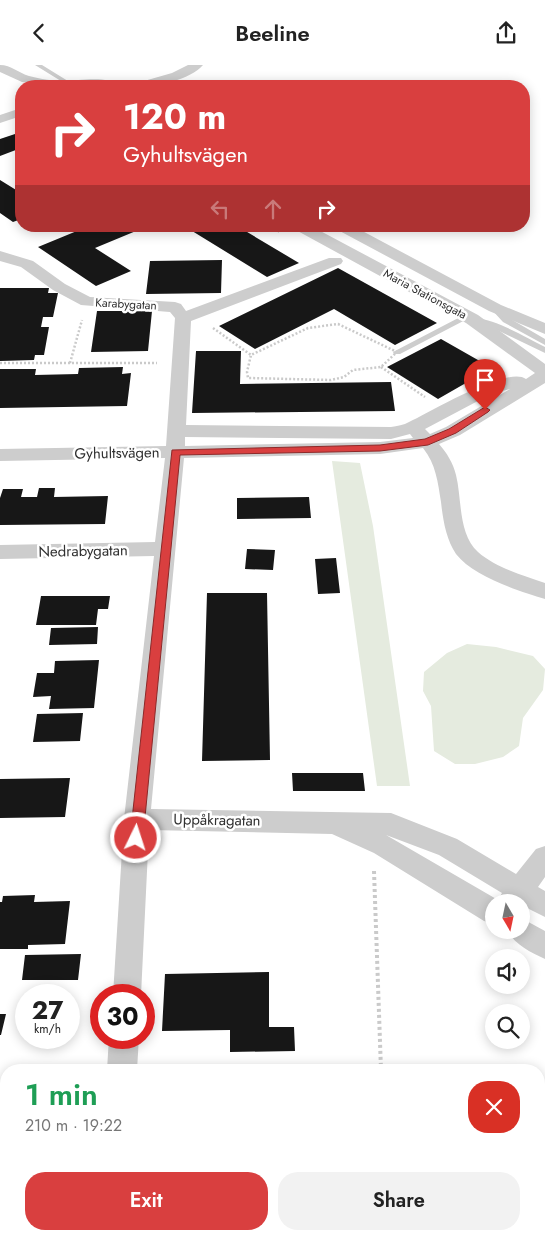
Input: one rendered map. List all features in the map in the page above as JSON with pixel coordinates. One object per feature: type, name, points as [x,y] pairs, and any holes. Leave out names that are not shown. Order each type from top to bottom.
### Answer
[{"type":"street","points":[[162,80],[176,76],[197,65]]},
{"type":"street","points":[[0,67],[32,80]]},
{"type":"street","points":[[0,76],[15,82]]},
{"type":"street","points":[[0,119],[15,114]]},
{"type":"street","name":"Maria Stationsgata","points":[[310,232],[470,318],[545,373]]},
{"type":"street","name":"Maria Stationsgata","points":[[352,232],[495,308],[545,329]]},
{"type":"street","name":"Karabygatan","points":[[0,256],[27,264],[58,287],[87,302],[175,307],[188,316]]},
{"type":"street","points":[[128,984],[137,819],[176,442],[181,363],[188,316],[336,261]]},
{"type":"street","name":"Gyhultsvägen","points":[[0,455],[176,442],[391,433],[414,427],[485,390],[545,373]]},
{"type":"street","name":"Gyhultsvägen","points":[[176,442],[380,448],[428,442],[453,431],[545,373]]},
{"type":"street","points":[[414,427],[428,442],[442,463],[455,527],[463,547],[472,557],[494,570],[545,591]]},
{"type":"street","name":"Nedrabygatan","points":[[0,551],[165,549]]},
{"type":"street","name":"Uppåkragatan","points":[[137,819],[391,824],[448,847],[512,894]]},
{"type":"street","name":"Uppåkragatan","points":[[334,823],[374,841],[433,874],[485,906]]},
{"type":"street","points":[[517,894],[545,857]]},
{"type":"street","name":"Uppåkragatan","points":[[530,900],[545,905]]},
{"type":"street","points":[[530,936],[545,946]]},
{"type":"street","points":[[122,1064],[123,1049]]},
{"type":"lane","points":[[38,65],[58,80]]},
{"type":"lane","points":[[495,308],[506,320],[545,342]]},
{"type":"lane","points":[[397,352],[470,318],[500,328],[545,350]]},
{"type":"path","points":[[70,363],[87,302]]},
{"type":"path","points":[[188,316],[251,355]]},
{"type":"path","points":[[338,324],[397,352],[382,367],[353,370],[344,377],[331,380],[255,379],[248,377],[247,372],[251,355],[308,328],[338,324]]},
{"type":"path","points":[[0,363],[181,363]]},
{"type":"path","points":[[382,367],[446,411]]},
{"type":"path","points":[[374,841],[381,1064]]},
{"type":"shaded area","points":[[332,461],[360,463],[373,526],[410,786],[377,786]]},
{"type":"shaded area","points":[[467,644],[496,647],[533,656],[545,669],[543,690],[523,718],[519,746],[503,757],[475,764],[455,764],[434,751],[431,706],[423,691],[424,672],[447,653]]},
{"type":"building","points":[[15,134],[15,150],[0,156],[0,139]]},
{"type":"building","points":[[0,180],[15,189],[15,221],[13,222],[0,213]]},
{"type":"building","points":[[74,232],[134,232],[95,248],[131,271],[96,286],[38,247]]},
{"type":"building","points":[[194,232],[247,232],[299,263],[267,277]]},
{"type":"building","points":[[222,260],[221,293],[146,294],[150,261]]},
{"type":"building","points":[[338,268],[437,323],[395,345],[334,309],[255,349],[219,326]]},
{"type":"building","points":[[0,288],[49,288],[48,293],[58,293],[53,317],[43,317],[41,327],[49,327],[44,355],[35,355],[34,360],[0,361]]},
{"type":"building","points":[[97,311],[152,311],[148,351],[91,352]]},
{"type":"building","points":[[441,339],[492,368],[438,399],[387,367]]},
{"type":"building","points":[[196,351],[241,351],[240,384],[391,382],[395,411],[192,413]]},
{"type":"building","points":[[123,367],[122,374],[131,373],[127,406],[0,408],[0,369],[36,369],[35,375],[78,374],[79,368]]},
{"type":"building","points":[[39,488],[55,488],[54,497],[108,496],[105,524],[0,525],[0,498],[3,489],[23,489],[21,497],[37,497]]},
{"type":"building","points":[[309,497],[311,518],[237,519],[237,498]]},
{"type":"building","points":[[247,549],[275,550],[273,570],[245,569]]},
{"type":"building","points":[[336,558],[340,593],[318,594],[315,559]]},
{"type":"building","points":[[207,593],[267,593],[270,760],[202,761]]},
{"type":"building","points":[[41,596],[110,596],[108,609],[98,609],[96,625],[36,625]]},
{"type":"building","points":[[98,627],[97,644],[49,645],[51,628]]},
{"type":"building","points":[[99,660],[94,708],[49,709],[51,696],[33,697],[37,673],[54,673],[55,661]]},
{"type":"building","points":[[83,713],[80,741],[33,742],[37,714]]},
{"type":"building","points":[[292,773],[363,773],[365,791],[293,791]]},
{"type":"building","points":[[70,778],[65,817],[0,818],[0,779]]},
{"type":"building","points":[[35,895],[34,902],[70,901],[65,944],[28,945],[28,949],[0,949],[0,902],[2,902],[3,896]]},
{"type":"building","points":[[81,954],[78,980],[22,980],[25,955]]},
{"type":"building","points":[[269,972],[269,1027],[294,1027],[295,1051],[230,1052],[230,1030],[162,1031],[165,974]]},
{"type":"building","points":[[0,1014],[6,1014],[1,1035],[0,1035]]},
{"type":"route","points":[[136,838],[175,452],[380,448],[428,442],[453,431],[485,410]]}]
